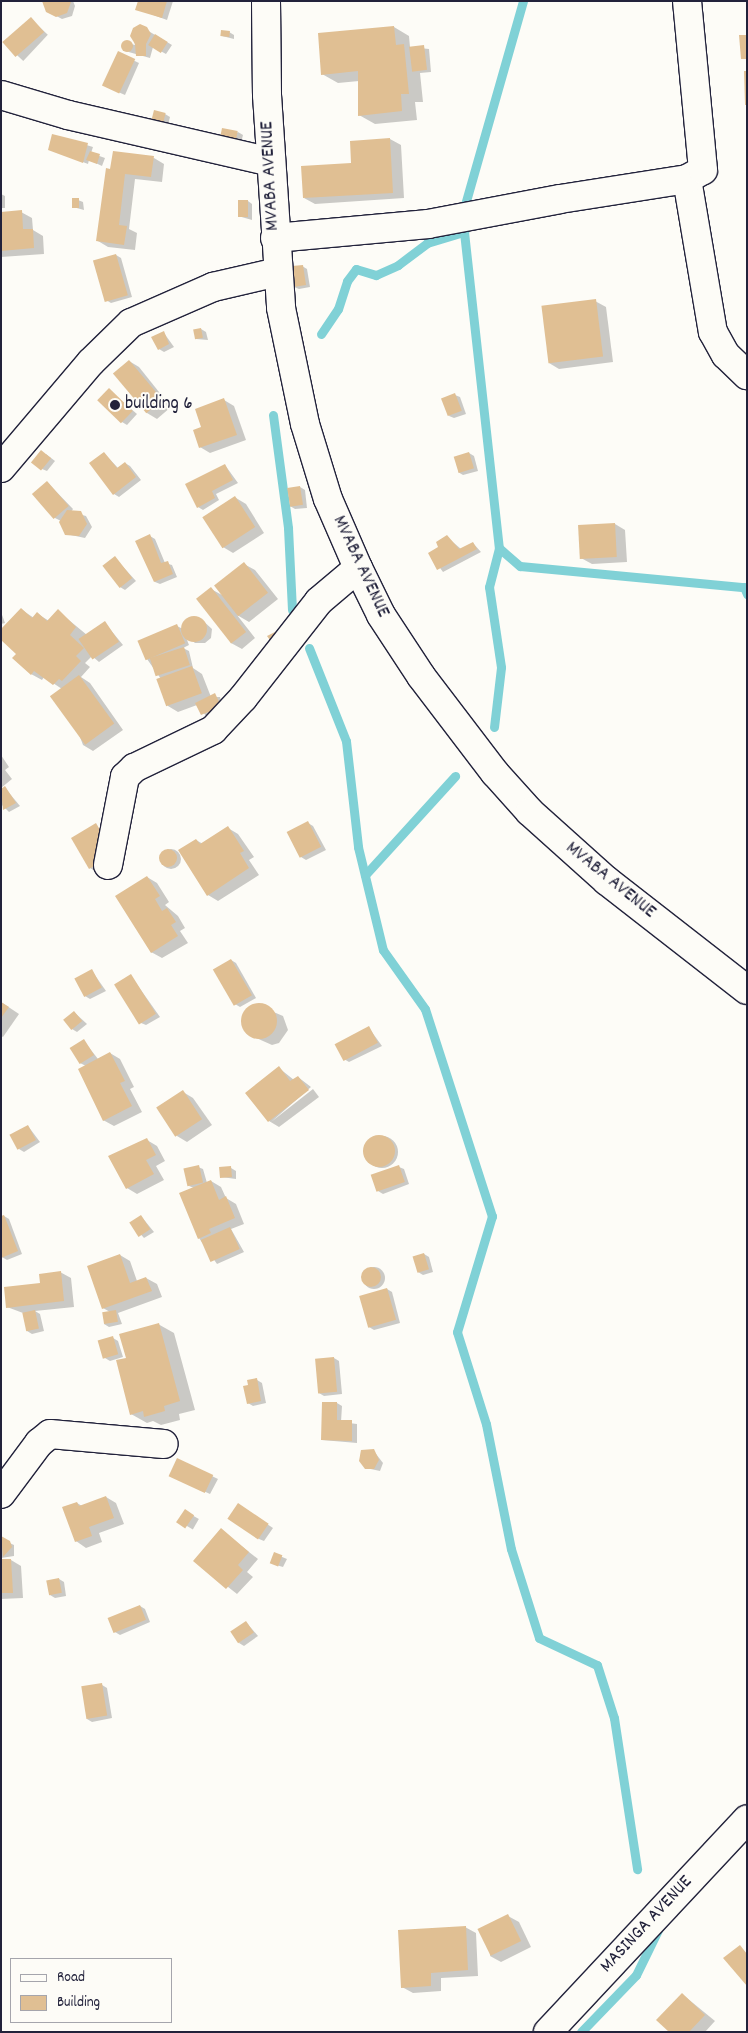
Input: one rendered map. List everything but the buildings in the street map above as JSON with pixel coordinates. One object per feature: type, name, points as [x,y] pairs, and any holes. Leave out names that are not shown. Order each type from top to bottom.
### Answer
[{"type":"street","name":"MVABA AVENUE","points":[[266,1],[275,238],[291,360],[305,424],[328,499],[358,568],[381,615],[421,676],[495,773],[530,812],[585,862],[747,990]]},
{"type":"street","points":[[275,238],[448,221],[687,180],[703,170],[686,1]]},
{"type":"street","points":[[1,95],[163,139],[271,162]]},
{"type":"street","points":[[687,180],[713,332],[726,355],[747,375]]},
{"type":"street","points":[[1,468],[91,362],[131,323],[213,287],[278,272]]},
{"type":"street","points":[[108,865],[125,777],[134,768],[213,730],[243,698],[318,602],[358,568]]},
{"type":"street","points":[[1,1494],[39,1443],[50,1434],[164,1444]]},
{"type":"street","name":"MASINGA AVENUE","points":[[548,2032],[747,1819]]},
{"type":"waterway","points":[[523,1],[464,208],[464,232],[499,548],[520,566],[744,587],[747,594]]},
{"type":"waterway","points":[[321,334],[338,309],[347,281],[356,269],[376,275],[398,265],[427,243],[464,232]]},
{"type":"waterway","points":[[273,415],[288,528],[292,610]]},
{"type":"waterway","points":[[494,727],[501,667],[489,587],[499,548]]},
{"type":"waterway","points":[[309,648],[346,741],[358,847],[383,950],[425,1009],[492,1216],[457,1332],[486,1424],[511,1549],[539,1638],[597,1665],[614,1718],[637,1869]]},
{"type":"waterway","points":[[365,875],[455,776]]},
{"type":"waterway","points":[[581,2032],[636,1975],[658,1930]]},
{"type":"place","name":"building 6","points":[[115,405]]}]
